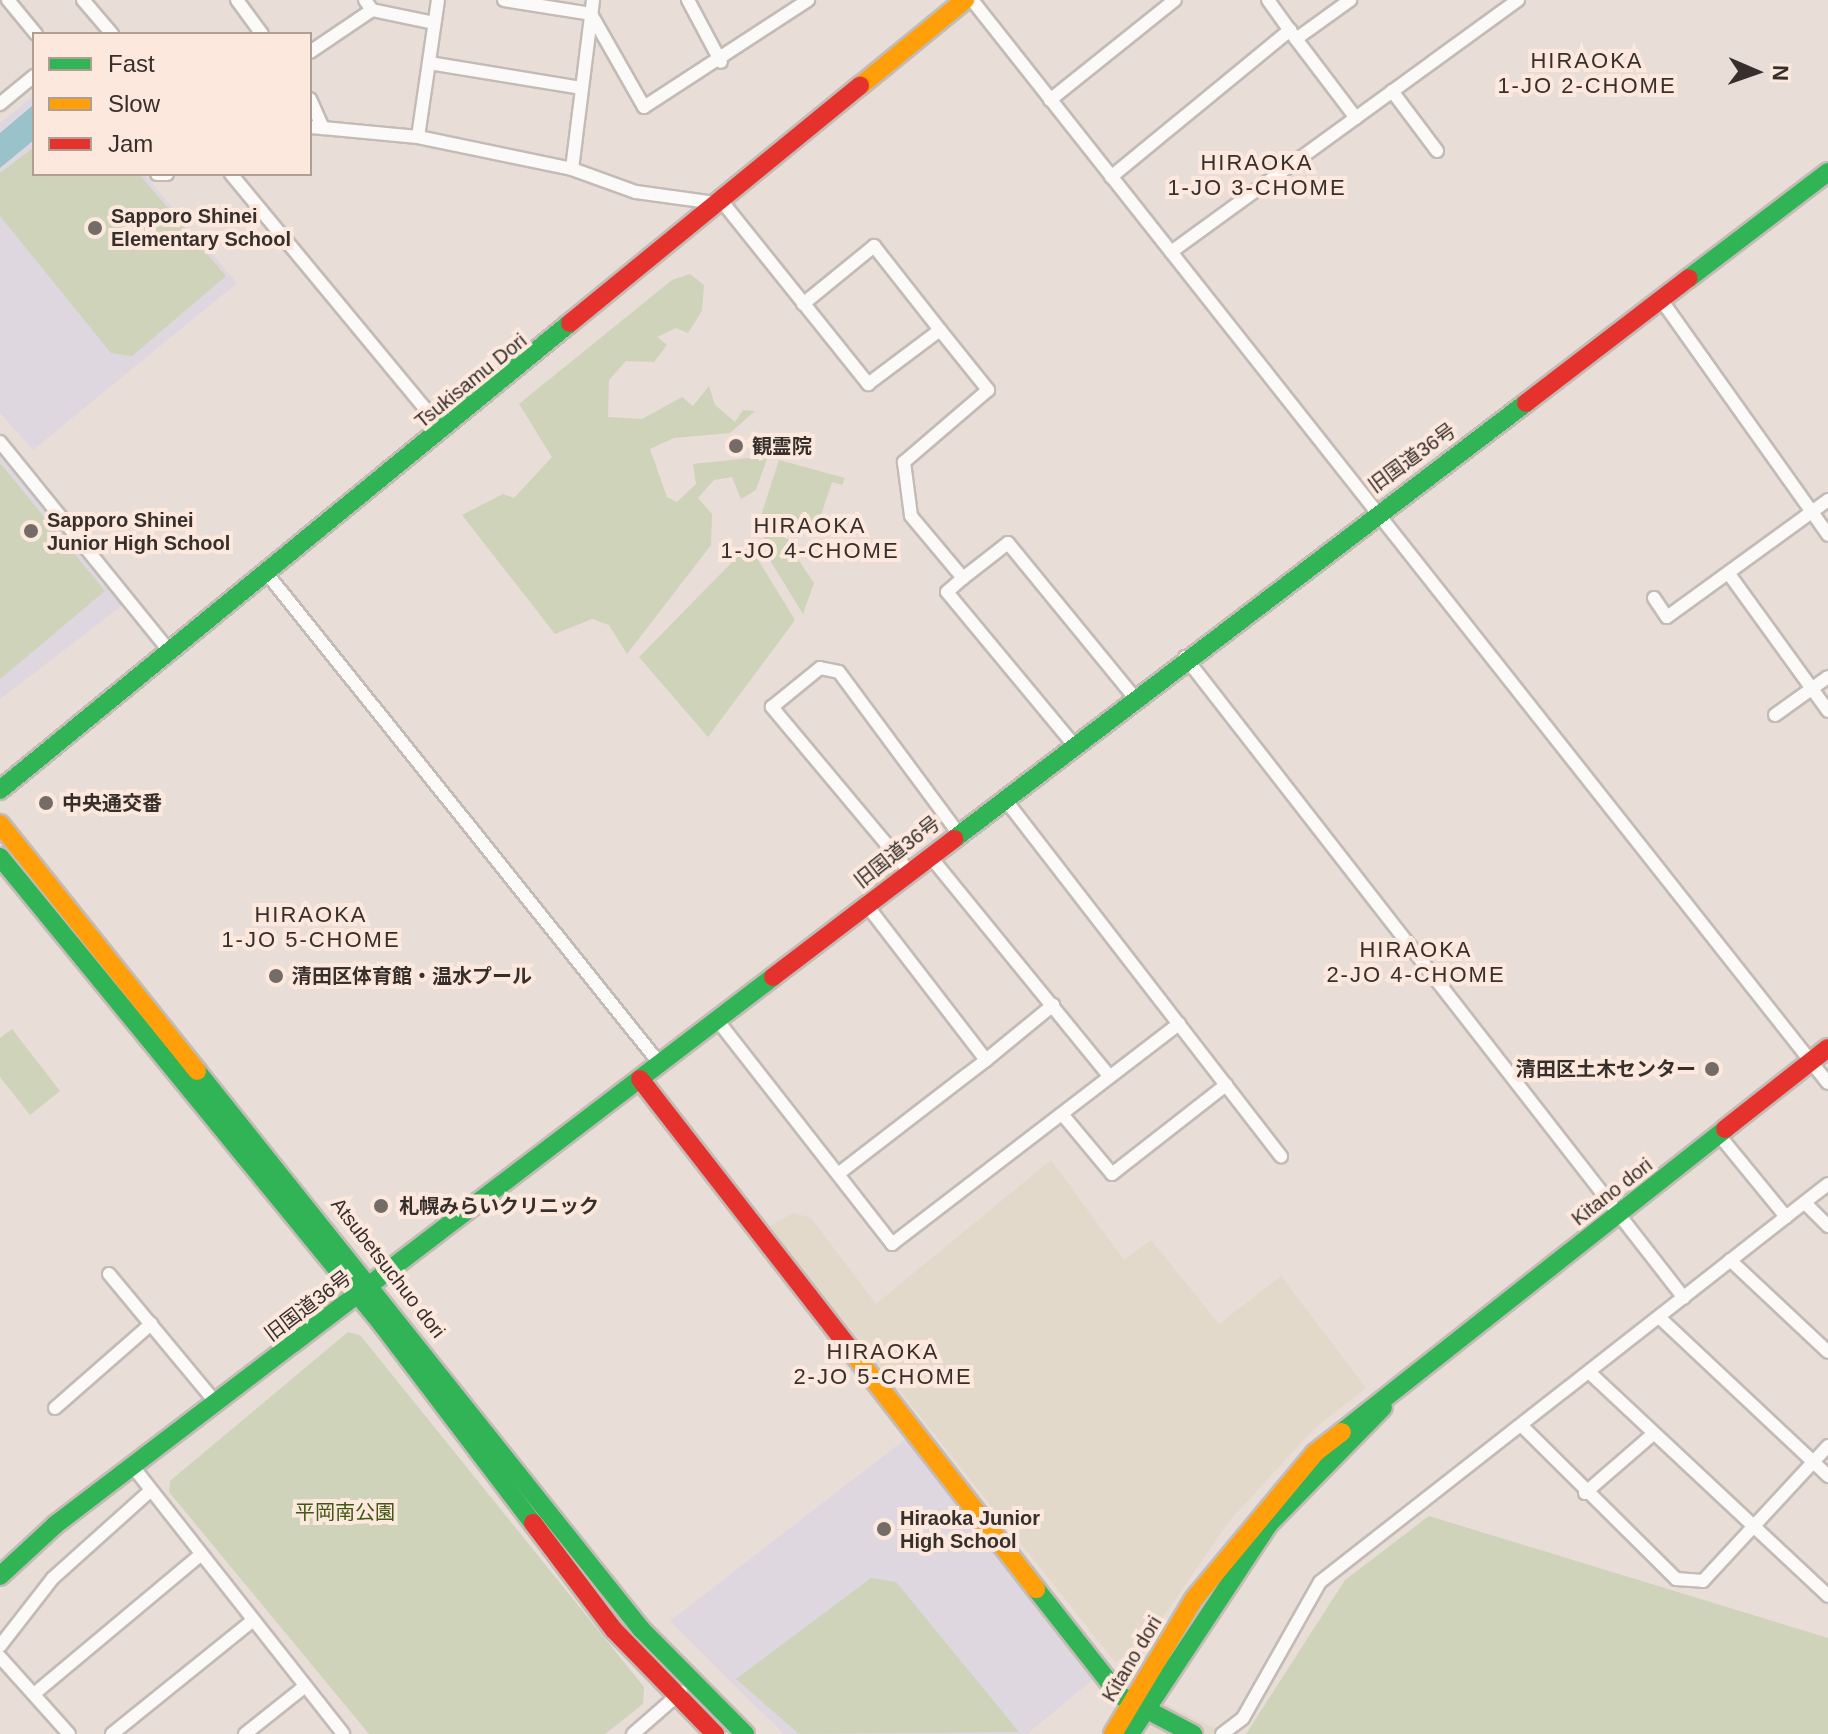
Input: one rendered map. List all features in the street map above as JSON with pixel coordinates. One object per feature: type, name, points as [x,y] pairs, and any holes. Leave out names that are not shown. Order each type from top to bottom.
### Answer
[{"type":"main road","name":"Tsukisamu Dori","points":[[0,790],[724,204],[965,0]]},
{"type":"main road","name":"旧国道36号","points":[[0,1576],[134,1468],[718,1021],[1185,657],[1374,512],[1662,301],[1828,172]]},
{"type":"main road","name":"Atsubetsuchuo dori","points":[[0,824],[365,1290],[674,1698],[715,1734]]},
{"type":"main road","name":"Atsubetsuchuo dori","points":[[0,857],[365,1290],[689,1684],[745,1734]]},
{"type":"main road","name":"Kitano dori","points":[[1130,1734],[1138,1705],[1194,1599],[1256,1517],[1348,1423],[1828,1048]]},
{"type":"main road","points":[[640,1079],[1119,1695],[1193,1734]]},
{"type":"main road","name":"Kitano dori","points":[[1113,1734],[1138,1705]]},
{"type":"street","points":[[8,0],[34,32]]},
{"type":"street","points":[[83,0],[110,32]]},
{"type":"street","points":[[237,0],[261,32]]},
{"type":"street","points":[[418,137],[438,0]]},
{"type":"street","points":[[504,0],[591,14]]},
{"type":"street","points":[[572,169],[593,0]]},
{"type":"street","points":[[688,0],[721,62]]},
{"type":"street","points":[[591,14],[644,107],[721,62],[808,0]]},
{"type":"street","points":[[972,0],[1828,1083]]},
{"type":"street","points":[[1050,100],[1175,0]]},
{"type":"street","points":[[1268,0],[1356,118]]},
{"type":"street","points":[[1111,177],[1293,34],[1350,0]]},
{"type":"street","points":[[1171,252],[1518,0]]},
{"type":"street","points":[[312,50],[368,5],[434,23]]},
{"type":"street","points":[[429,63],[581,88]]},
{"type":"street","points":[[0,103],[32,78]]},
{"type":"street","points":[[1392,91],[1437,151]]},
{"type":"street","points":[[316,128],[418,137],[572,169],[636,192],[724,204],[868,384],[940,330]]},
{"type":"street","points":[[233,176],[444,431]]},
{"type":"street","points":[[803,304],[874,246],[988,390],[904,462],[911,516],[963,578]]},
{"type":"street","points":[[1662,301],[1828,535]]},
{"type":"street","points":[[0,442],[171,653]]},
{"type":"street","points":[[1654,598],[1667,617],[1828,500]]},
{"type":"street","points":[[1073,744],[947,592],[1008,543],[1134,697]]},
{"type":"street","points":[[1729,574],[1828,711]]},
{"type":"street","points":[[268,575],[660,1064]]},
{"type":"street","points":[[1185,657],[1684,1298]]},
{"type":"street","points":[[909,871],[772,707],[820,668],[839,672],[958,833]]},
{"type":"street","points":[[1775,715],[1828,677]]},
{"type":"street","points":[[1004,798],[1281,1156]]},
{"type":"street","points":[[929,855],[1110,1077]]},
{"type":"street","points":[[866,904],[986,1060]]},
{"type":"street","points":[[838,1174],[1053,1005]]},
{"type":"street","points":[[718,1021],[892,1244],[1179,1024]]},
{"type":"street","points":[[1062,1114],[1112,1174],[1226,1085]]},
{"type":"street","points":[[1719,1135],[1786,1217]]},
{"type":"street","points":[[1222,1734],[1243,1718],[1320,1582],[1828,1184]]},
{"type":"street","points":[[1805,1203],[1828,1226]]},
{"type":"street","points":[[1730,1260],[1828,1352]]},
{"type":"street","points":[[109,1274],[217,1404]]},
{"type":"street","points":[[1660,1318],[1828,1476]]},
{"type":"street","points":[[55,1408],[151,1324]]},
{"type":"street","points":[[1590,1373],[1652,1435],[1828,1596]]},
{"type":"street","points":[[1521,1425],[1585,1493],[1676,1579],[1703,1581],[1828,1446]]},
{"type":"street","points":[[1585,1493],[1652,1435]]},
{"type":"street","points":[[134,1468],[199,1556],[343,1734]]},
{"type":"street","points":[[0,1646],[53,1578],[149,1492]]},
{"type":"street","points":[[34,1694],[199,1556]]},
{"type":"street","points":[[112,1734],[251,1622]]},
{"type":"street","points":[[0,1657],[69,1734]]},
{"type":"street","points":[[633,1734],[689,1684]]},
{"type":"street","points":[[245,1734],[304,1687]]},
{"type":"shaded area","name":"Sapporo Shinei Elementary School","points":[[32,97],[32,176],[146,176],[237,283],[33,450],[0,413],[0,123]]},
{"type":"shaded area","name":"Sapporo Shinei Junior High School","points":[[0,456],[123,605],[0,699]]},
{"type":"shaded area","points":[[1051,1160],[1124,1260],[1151,1240],[1219,1324],[1281,1276],[1366,1388],[1314,1429],[1231,1519],[1142,1647],[1115,1662],[769,1226],[794,1213],[811,1218],[876,1304]]},
{"type":"shaded area","name":"Hiraoka Junior High School","points":[[908,1437],[1096,1677],[1027,1734],[784,1734],[670,1621]]},
{"type":"shaded area","points":[[1164,1703],[1226,1734],[1146,1734]]},
{"type":"green space","points":[[32,149],[32,176],[141,176],[226,276],[132,356],[111,353],[0,216],[0,173]]},
{"type":"green space","points":[[690,274],[704,285],[702,311],[688,333],[676,328],[657,337],[667,345],[654,362],[626,361],[609,380],[608,417],[642,419],[682,397],[693,406],[709,386],[715,405],[735,422],[743,410],[755,411],[730,433],[674,438],[650,449],[667,497],[677,502],[696,484],[693,464],[768,456],[756,490],[741,499],[732,477],[714,480],[698,498],[712,514],[711,545],[627,654],[609,625],[592,619],[555,634],[462,515],[503,494],[514,498],[552,457],[519,404],[672,280]]},
{"type":"green space","points":[[779,460],[845,478],[842,485],[832,482],[818,524],[796,536],[759,522]]},
{"type":"green space","name":"Sapporo Shinei Junior High School","points":[[0,463],[105,591],[0,679]]},
{"type":"green space","points":[[761,527],[794,542],[791,549],[814,583],[803,614],[771,562]]},
{"type":"green space","points":[[749,545],[795,620],[708,737],[639,657]]},
{"type":"green space","points":[[12,1029],[60,1091],[30,1115],[0,1077],[0,1038]]},
{"type":"green space","name":"平岡南公園","points":[[348,1332],[360,1335],[644,1687],[643,1704],[605,1734],[369,1734],[169,1492],[170,1481]]},
{"type":"green space","points":[[1429,1516],[1828,1638],[1828,1734],[1246,1734],[1345,1580]]},
{"type":"green space","points":[[871,1578],[896,1582],[1019,1732],[799,1734],[736,1679]]},
{"type":"water","points":[[32,106],[32,142],[0,168],[0,133]]},
{"type":"traffic: fast","points":[[1689,278],[1828,172]]},
{"type":"traffic: fast","points":[[0,790],[570,323]]},
{"type":"traffic: fast","points":[[954,839],[1526,403]]},
{"type":"traffic: fast","points":[[0,857],[381,1323],[533,1523]]},
{"type":"traffic: fast","points":[[0,1576],[55,1525],[773,977]]},
{"type":"traffic: fast","points":[[197,1071],[641,1629],[745,1734]]},
{"type":"traffic: fast","points":[[1342,1432],[1725,1129]]},
{"type":"traffic: fast","points":[[1130,1734],[1269,1524],[1383,1407]]},
{"type":"traffic: fast","points":[[1036,1589],[1119,1695],[1193,1734]]},
{"type":"traffic: slow","points":[[860,86],[965,0]]},
{"type":"traffic: slow","points":[[0,824],[197,1071]]},
{"type":"traffic: slow","points":[[853,1353],[1036,1589]]},
{"type":"traffic: slow","points":[[1113,1734],[1194,1599],[1315,1453],[1342,1432]]},
{"type":"traffic: jam","points":[[570,323],[860,86]]},
{"type":"traffic: jam","points":[[1526,403],[1689,278]]},
{"type":"traffic: jam","points":[[773,977],[954,839]]},
{"type":"traffic: jam","points":[[1725,1129],[1828,1048]]},
{"type":"traffic: jam","points":[[640,1079],[853,1353]]},
{"type":"traffic: jam","points":[[533,1523],[614,1630],[715,1734]]},
{"type":"place","name":"Sapporo Shinei Elementary School","points":[[95,228]]},
{"type":"place","name":"観霊院","points":[[736,446]]},
{"type":"place","name":"Sapporo Shinei Junior High School","points":[[31,531]]},
{"type":"place","name":"中央通交番","points":[[46,803]]},
{"type":"place","name":"清田区体育館・温水プール","points":[[276,976]]},
{"type":"place","name":"清田区土木センター","points":[[1712,1069]]},
{"type":"place","name":"札幌みらいクリニック","points":[[381,1206]]},
{"type":"place","name":"Hiraoka Junior High School","points":[[884,1529]]},
{"type":"district","name":"HIRAOKA 1-JO 2-CHOME","points":[[1587,72]]},
{"type":"district","name":"HIRAOKA 1-JO 3-CHOME","points":[[1257,174]]},
{"type":"district","name":"HIRAOKA 1-JO 4-CHOME","points":[[810,538]]},
{"type":"district","name":"HIRAOKA 1-JO 5-CHOME","points":[[311,926]]},
{"type":"district","name":"HIRAOKA 2-JO 4-CHOME","points":[[1416,962]]},
{"type":"district","name":"HIRAOKA 2-JO 5-CHOME","points":[[883,1364]]}]
